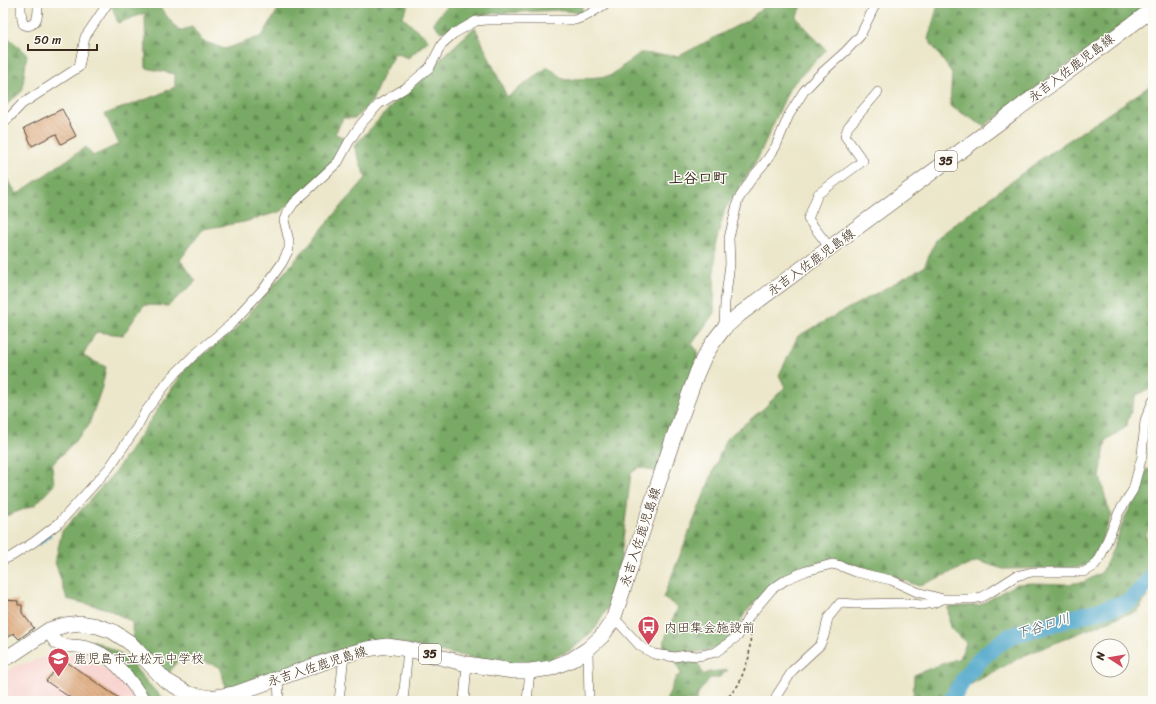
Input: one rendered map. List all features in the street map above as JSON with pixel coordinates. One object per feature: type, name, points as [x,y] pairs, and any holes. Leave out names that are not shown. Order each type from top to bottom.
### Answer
[{"type":"main road","name":"永吉入佐鹿児島線","points":[[5,654],[48,630],[65,625],[80,623],[97,626],[112,631],[129,642],[165,680],[190,694],[211,698],[235,697],[278,678],[344,655],[387,646],[408,649],[467,664],[513,671],[530,671],[551,668],[571,660],[588,649],[602,636],[613,620],[673,439],[697,373],[704,357],[724,328],[740,314],[1153,9]]},
{"type":"main road","points":[[48,630],[54,640],[58,643],[94,650],[104,655],[125,674],[144,701]]},
{"type":"street","points":[[21,3],[20,12],[23,24],[28,26],[33,25],[36,21],[38,3]]},
{"type":"street","points":[[5,122],[22,104],[79,67],[85,37],[108,3]]},
{"type":"street","points":[[3,560],[34,542],[59,523],[109,468],[137,427],[145,412],[171,378],[193,356],[231,324],[265,287],[282,263],[290,248],[284,220],[294,203],[338,162],[354,134],[379,104],[408,87],[430,67],[442,44],[453,34],[476,21],[576,20],[588,15],[607,3]]},
{"type":"street","points":[[724,328],[725,302],[730,264],[729,238],[738,200],[752,178],[776,146],[789,115],[804,91],[817,76],[846,51],[860,36],[876,3]]},
{"type":"street","points":[[830,248],[808,219],[818,194],[863,161],[845,136],[848,127],[878,92]]},
{"type":"street","points":[[613,620],[619,623],[640,646],[654,654],[675,657],[686,655],[698,656],[716,652],[738,636],[751,614],[772,589],[806,571],[832,564],[856,572],[891,580],[917,592],[943,599],[977,598],[991,592],[1016,576],[1032,572],[1084,572],[1093,567],[1100,558],[1119,512],[1133,490],[1142,456],[1145,420],[1153,401]]},
{"type":"street","points":[[775,701],[777,695],[793,670],[820,645],[824,636],[828,618],[840,603],[906,603],[921,605],[933,604],[943,599]]},
{"type":"street","points":[[403,701],[408,649]]},
{"type":"street","points":[[588,649],[589,701]]},
{"type":"street","points":[[339,701],[344,655]]},
{"type":"street","points":[[464,701],[467,664]]},
{"type":"street","points":[[527,701],[530,671]]},
{"type":"street","points":[[278,678],[279,701]]},
{"type":"path","points":[[725,701],[739,684],[749,657],[751,614]]},
{"type":"shaded area","name":"鹿児島市立松元中学校","points":[[55,654],[87,656],[121,682],[135,701],[3,701],[3,673],[19,665]]},
{"type":"green space","points":[[156,3],[179,31],[192,27],[202,41],[225,49],[262,36],[282,3],[410,3],[402,17],[429,40],[408,58],[395,53],[383,74],[372,101],[356,118],[343,118],[335,134],[348,139],[332,164],[282,211],[244,222],[203,229],[180,260],[196,281],[168,306],[144,305],[123,335],[96,332],[83,356],[106,367],[102,387],[88,427],[52,465],[54,485],[35,505],[3,517],[3,172],[17,194],[86,147],[93,156],[119,144],[105,114],[175,87],[175,74],[146,68],[145,13],[118,23],[111,4]]},
{"type":"green space","points":[[449,3],[582,3],[582,13],[557,10],[486,14],[441,32],[433,23]]},
{"type":"green space","points":[[769,3],[804,3],[796,17],[826,50],[790,87],[757,160],[725,209],[715,246],[714,313],[692,344],[699,353],[656,472],[640,467],[631,473],[619,573],[624,580],[595,629],[571,650],[539,663],[512,666],[389,641],[235,687],[226,688],[220,667],[182,654],[167,676],[133,646],[132,622],[108,609],[67,599],[55,562],[62,531],[115,472],[186,368],[234,331],[366,178],[354,146],[402,95],[475,27],[507,97],[548,67],[565,80],[610,76],[640,53],[679,56],[748,20]]},
{"type":"green space","points":[[940,3],[1153,3],[984,126],[950,106],[952,73],[928,39],[938,5]]},
{"type":"green space","points":[[3,33],[27,54],[22,91],[3,108]]},
{"type":"green space","points":[[1153,84],[1153,388],[1136,395],[1126,427],[1106,440],[1100,477],[1108,507],[1112,515],[1095,556],[1087,565],[1076,568],[1003,569],[978,561],[919,586],[883,573],[842,561],[819,562],[783,576],[766,590],[745,613],[734,634],[714,649],[698,652],[663,651],[664,641],[678,607],[663,598],[726,439],[763,409],[785,387],[779,375],[798,336],[924,267],[937,238],[1041,159]]},
{"type":"green space","points":[[1147,469],[1153,471],[1153,518],[1145,538],[1153,536],[1153,589],[1137,612],[1121,616],[1023,656],[966,687],[958,701],[913,701],[914,675],[960,658],[966,643],[950,628],[948,607],[980,605],[1016,584],[1066,584],[1084,582],[1102,572],[1113,549],[1125,517],[1139,493]]},
{"type":"green space","points":[[93,640],[119,653],[130,662],[153,689],[167,701],[149,701],[91,643]]},
{"type":"green space","points":[[693,659],[699,665],[703,675],[709,672],[728,670],[718,678],[710,678],[699,692],[696,701],[666,701],[676,677],[681,674],[675,660]]},
{"type":"building","points":[[62,109],[76,136],[61,144],[56,134],[32,146],[24,128]]},
{"type":"building","points":[[5,600],[18,601],[18,605],[22,605],[22,613],[34,628],[19,639],[13,633],[3,641],[3,602],[5,603]]},
{"type":"building","points":[[64,660],[123,701],[75,701],[46,681]]},
{"type":"waterway","points":[[39,544],[50,535]]},
{"type":"waterway","name":"下谷口川","points":[[951,701],[963,681],[977,663],[1003,641],[1013,635],[1129,602],[1153,576]]},
{"type":"place","name":"内田集会施設前","points":[[649,646]]},
{"type":"place","name":"鹿児島市立松元中学校","points":[[59,678]]},
{"type":"district","name":"上谷口町","points":[[698,178]]}]
